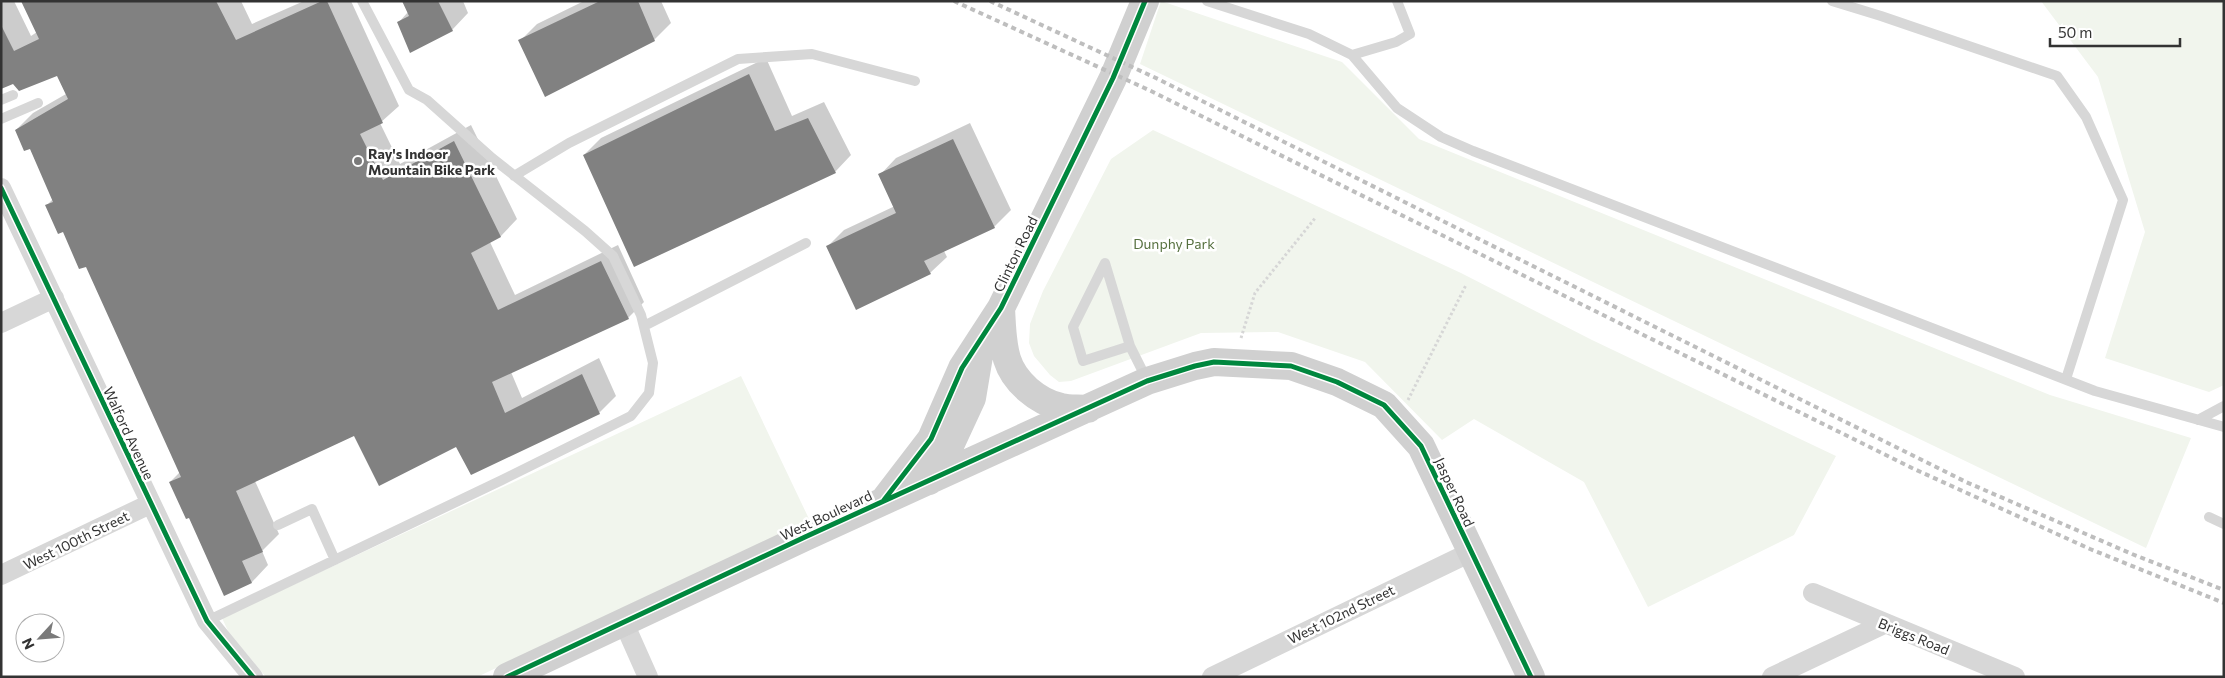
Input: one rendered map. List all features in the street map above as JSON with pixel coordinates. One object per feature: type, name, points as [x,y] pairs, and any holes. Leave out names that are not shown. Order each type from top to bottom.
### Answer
[{"type":"street","name":"Clinton Road","points":[[882,502],[939,445],[972,398],[982,340],[1001,308],[1117,70],[1144,1]]},
{"type":"street","name":"Walford Avenue","points":[[1,188],[207,621],[253,677]]},
{"type":"street","points":[[1,324],[54,298]]},
{"type":"street","points":[[1001,308],[1007,360],[1016,376],[1029,391],[1042,400],[1061,407],[1088,409]]},
{"type":"street","name":"West Boulevard","points":[[507,677],[1147,381],[1214,362]]},
{"type":"street","name":"Jasper Road","points":[[1214,362],[1291,366],[1337,382],[1384,405],[1420,446],[1531,677]]},
{"type":"street","name":"Clinton Road","points":[[929,481],[939,445]]},
{"type":"street","name":"West 100th Street","points":[[1,575],[150,504]]},
{"type":"street","name":"West 102nd Street","points":[[1212,677],[1470,552]]},
{"type":"street","name":"Briggs Road","points":[[1813,593],[2015,677]]},
{"type":"street","points":[[624,623],[648,677]]},
{"type":"street","points":[[1772,677],[1884,624]]},
{"type":"lane","points":[[207,621],[631,416],[649,393],[653,376],[653,363],[644,326],[641,315],[613,256],[514,176],[427,100],[408,90],[362,1]]},
{"type":"lane","points":[[1207,1],[1309,34],[1352,55],[1397,108],[1441,137],[1566,188],[2095,391],[2224,427]]},
{"type":"lane","points":[[1352,55],[1396,42],[1410,34],[1398,1]]},
{"type":"lane","points":[[1832,1],[2057,76],[2086,117],[2123,200],[2066,379]]},
{"type":"lane","points":[[514,176],[570,143],[738,59],[812,54],[915,81]]},
{"type":"lane","points":[[1,100],[13,95]]},
{"type":"lane","points":[[1,119],[38,103]]},
{"type":"lane","points":[[644,326],[806,243]]},
{"type":"lane","points":[[1130,346],[1084,361],[1073,327],[1105,263],[1130,346],[1147,381]]},
{"type":"lane","points":[[2198,420],[2224,406]]},
{"type":"lane","points":[[278,525],[312,509],[335,560]]},
{"type":"lane","points":[[2209,517],[2224,524]]},
{"type":"path","points":[[1241,338],[1255,293],[1316,217]]},
{"type":"path","points":[[1407,402],[1466,285]]},
{"type":"green space","points":[[1161,1],[1342,62],[1419,139],[2050,395],[2191,438],[2146,548],[1140,64]]},
{"type":"green space","points":[[2041,1],[2224,1],[2224,385],[2209,392],[2105,358],[2145,232],[2098,77]]},
{"type":"green space","name":"Dunphy Park","points":[[1153,130],[1461,273],[1592,340],[1836,456],[1794,535],[1648,607],[1584,482],[1474,419],[1442,440],[1365,362],[1278,332],[1201,333],[1071,381],[1059,382],[1050,375],[1034,356],[1029,343],[1030,324],[1043,291],[1111,159]]},
{"type":"green space","points":[[741,376],[810,521],[477,677],[266,677],[229,633],[222,618]]},
{"type":"building","points":[[21,1],[216,1],[236,40],[322,1],[327,1],[383,123],[360,134],[383,180],[454,141],[501,237],[471,253],[498,310],[601,261],[629,319],[492,382],[505,413],[582,374],[600,414],[471,475],[456,447],[379,486],[354,436],[236,491],[263,552],[242,561],[252,583],[224,596],[189,518],[186,519],[169,482],[181,477],[86,267],[79,269],[63,232],[58,234],[45,205],[53,202],[30,149],[24,151],[15,130],[68,99],[57,76],[19,91],[13,84],[1,89],[1,25],[14,51],[39,39]]},
{"type":"building","points":[[402,1],[438,1],[453,31],[410,53],[397,22],[409,16]]},
{"type":"building","points":[[600,1],[638,1],[655,41],[545,97],[518,40]]},
{"type":"building","points":[[749,74],[775,131],[808,118],[836,173],[634,267],[583,155]]},
{"type":"building","points":[[953,139],[995,228],[924,261],[931,274],[856,310],[826,246],[896,213],[878,174]]},
{"type":"railway","points":[[954,1],[1151,91],[1912,468],[2090,549],[2224,603]]},
{"type":"railway","points":[[990,1],[1158,79],[1966,482],[2132,554],[2224,590]]},
{"type":"cycle path","points":[[884,500],[931,439],[962,368],[1001,308],[1113,78],[1145,1]]},
{"type":"cycle path","points":[[1,188],[207,621],[253,677]]},
{"type":"cycle path","points":[[507,677],[805,537],[1147,381],[1214,362],[1291,366],[1337,382],[1384,405],[1421,446],[1531,677]]},
{"type":"place","name":"Ray's Indoor Mountain Bike Park","points":[[358,161]]}]
